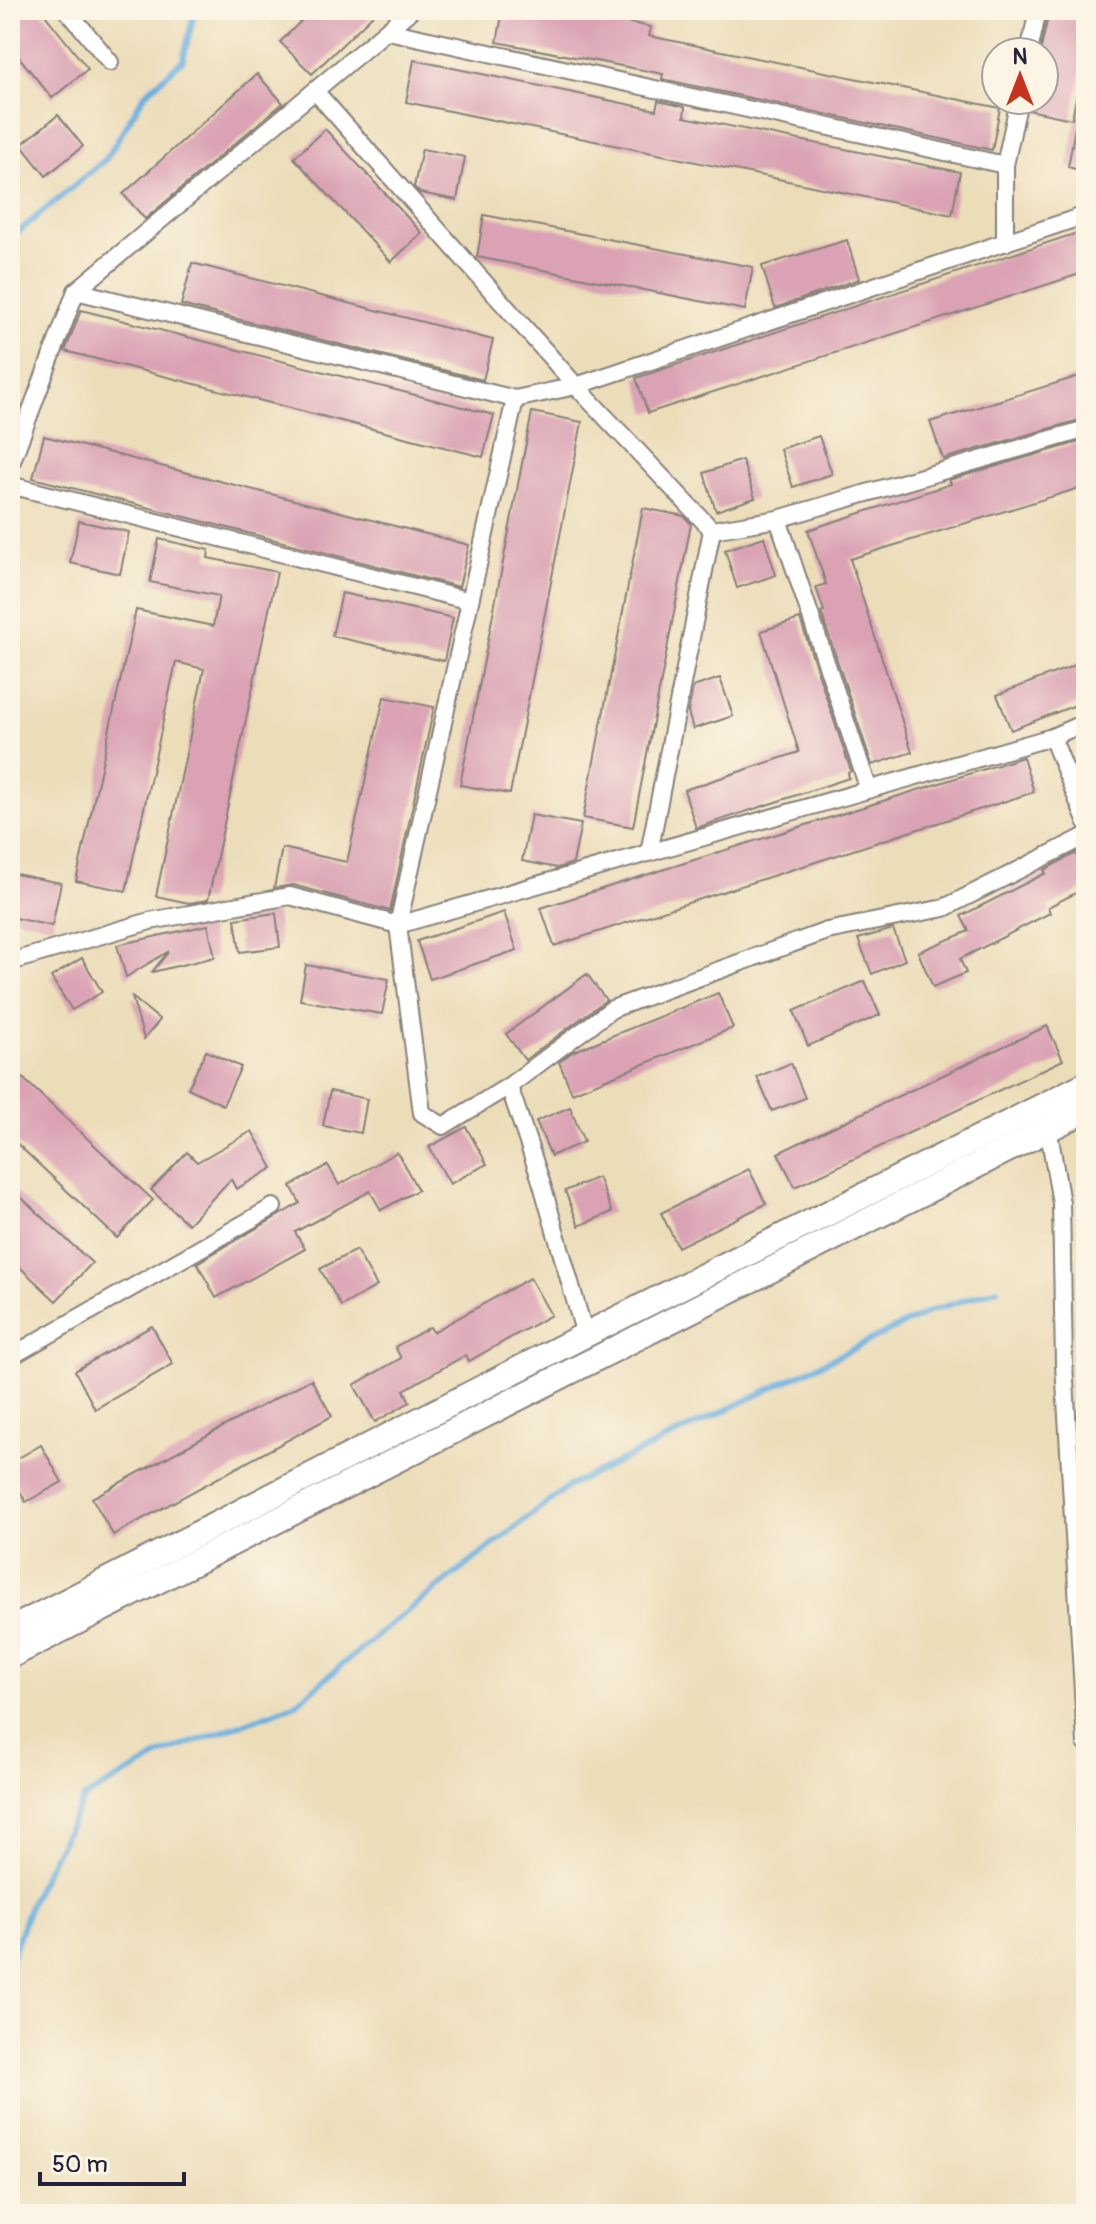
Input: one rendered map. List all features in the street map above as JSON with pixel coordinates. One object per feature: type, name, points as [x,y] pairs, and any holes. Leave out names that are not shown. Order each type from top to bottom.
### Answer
[{"type":"main road","points":[[10,1630],[585,1335],[1086,1084]]},
{"type":"main road","points":[[10,1656],[1086,1110]]},
{"type":"street","points":[[67,10],[110,62]]},
{"type":"street","points":[[10,466],[76,291],[411,10]]},
{"type":"street","points":[[1032,36],[1038,10]]},
{"type":"street","points":[[388,31],[1005,165]]},
{"type":"street","points":[[315,91],[576,386],[712,530]]},
{"type":"street","points":[[1005,243],[1005,165],[1016,116]]},
{"type":"street","points":[[76,291],[515,399],[576,386],[1086,215]]},
{"type":"street","points":[[515,399],[398,925],[422,1113],[443,1126],[509,1086],[612,1009],[827,931],[944,908],[1086,836]]},
{"type":"street","points":[[712,530],[778,519],[1086,429]]},
{"type":"street","points":[[10,485],[470,601]]},
{"type":"street","points":[[778,519],[868,787]]},
{"type":"street","points":[[649,853],[712,530]]},
{"type":"street","points":[[10,962],[150,921],[290,896],[398,925],[868,787],[1052,737],[1086,722]]},
{"type":"street","points":[[1052,737],[1086,821]]},
{"type":"street","points":[[509,1086],[541,1181],[585,1335]]},
{"type":"street","points":[[1048,1127],[1061,1203],[1064,1364],[1086,1743]]},
{"type":"street","points":[[10,1357],[273,1207]]},
{"type":"building","points":[[10,10],[41,10],[88,69],[52,98],[10,46]]},
{"type":"building","points":[[312,10],[378,10],[312,74],[280,42]]},
{"type":"building","points":[[503,10],[562,10],[651,27],[649,36],[980,104],[980,116],[998,116],[992,150],[662,79],[663,74],[497,42]]},
{"type":"building","points":[[1049,13],[1086,21],[1086,47],[1072,119],[1057,116],[1060,116],[1060,36],[1044,36]]},
{"type":"building","points":[[414,60],[656,110],[658,101],[685,107],[684,117],[960,172],[952,215],[406,102]]},
{"type":"building","points":[[257,74],[283,103],[145,219],[123,194]]},
{"type":"building","points":[[1078,112],[1086,113],[1086,172],[1068,167]]},
{"type":"building","points":[[58,115],[83,146],[46,176],[21,145]]},
{"type":"building","points":[[325,129],[422,233],[391,262],[294,158]]},
{"type":"building","points":[[422,149],[465,157],[457,200],[420,193],[414,187]]},
{"type":"building","points":[[484,215],[753,267],[745,310],[477,257]]},
{"type":"building","points":[[1080,232],[1086,251],[1086,272],[648,413],[636,378]]},
{"type":"building","points":[[847,240],[859,279],[775,308],[762,266]]},
{"type":"building","points":[[192,263],[493,340],[483,380],[181,305]]},
{"type":"building","points":[[81,310],[494,415],[483,457],[65,351]]},
{"type":"building","points":[[1086,374],[1086,418],[943,459],[930,422]]},
{"type":"building","points":[[532,412],[582,422],[510,794],[460,785]]},
{"type":"building","points":[[44,436],[469,545],[459,587],[33,478]]},
{"type":"building","points":[[819,436],[832,474],[793,487],[780,449]]},
{"type":"building","points":[[1086,440],[1086,486],[850,559],[912,752],[872,765],[821,612],[824,611],[816,587],[826,584],[808,530],[951,484],[949,480]]},
{"type":"building","points":[[742,460],[755,498],[716,511],[704,473]]},
{"type":"building","points":[[643,508],[684,516],[691,524],[633,827],[583,818]]},
{"type":"building","points":[[79,521],[129,532],[120,574],[70,563]]},
{"type":"building","points":[[764,537],[776,575],[737,588],[725,550]]},
{"type":"building","points":[[159,539],[209,550],[208,558],[277,572],[208,900],[189,903],[156,896],[204,669],[176,662],[126,891],[76,881],[136,610],[213,626],[219,596],[150,582]]},
{"type":"building","points":[[342,593],[453,618],[444,661],[332,636]]},
{"type":"building","points":[[800,619],[851,771],[849,778],[696,828],[684,790],[799,752],[761,631]]},
{"type":"building","points":[[1086,661],[1086,701],[1011,730],[997,695]]},
{"type":"building","points":[[720,678],[733,716],[693,729],[688,712],[693,687]]},
{"type":"building","points":[[384,697],[434,707],[390,911],[293,885],[274,888],[282,848],[347,862]]},
{"type":"building","points":[[1023,757],[1034,792],[554,946],[541,908]]},
{"type":"building","points":[[531,815],[581,824],[573,863],[557,868],[522,861]]},
{"type":"building","points":[[1076,853],[1086,873],[1086,888],[1048,907],[1050,913],[960,959],[966,973],[933,987],[918,952],[969,931],[961,916],[1046,873],[1044,870]]},
{"type":"building","points":[[10,873],[61,883],[52,926],[10,917]]},
{"type":"building","points":[[504,912],[517,950],[430,979],[417,941]]},
{"type":"building","points":[[276,913],[280,947],[240,952],[235,919]]},
{"type":"building","points":[[208,925],[215,957],[152,972],[169,951],[126,977],[117,945]]},
{"type":"building","points":[[893,929],[905,960],[872,974],[858,939]]},
{"type":"building","points":[[82,958],[102,992],[72,1010],[51,977]]},
{"type":"building","points":[[306,965],[389,979],[382,1014],[300,1000]]},
{"type":"building","points":[[587,974],[606,1000],[525,1060],[506,1034]]},
{"type":"building","points":[[865,981],[880,1015],[808,1046],[794,1011]]},
{"type":"building","points":[[718,993],[733,1028],[572,1093],[559,1062],[572,1052]]},
{"type":"building","points":[[132,997],[160,1020],[144,1039]]},
{"type":"building","points":[[1047,1026],[1063,1060],[795,1187],[778,1153]]},
{"type":"building","points":[[206,1051],[241,1067],[223,1105],[188,1088]]},
{"type":"building","points":[[791,1063],[805,1098],[772,1111],[757,1077]]},
{"type":"building","points":[[10,1066],[153,1200],[117,1238],[10,1137]]},
{"type":"building","points":[[330,1091],[367,1099],[361,1133],[323,1126]]},
{"type":"building","points":[[570,1107],[584,1142],[551,1156],[536,1121]]},
{"type":"building","points":[[466,1127],[487,1164],[450,1184],[429,1147]]},
{"type":"building","points":[[252,1131],[273,1168],[236,1189],[231,1179],[188,1224],[151,1190],[187,1152],[197,1162]]},
{"type":"building","points":[[397,1152],[418,1190],[381,1210],[370,1191],[295,1232],[305,1249],[216,1298],[197,1263],[300,1203],[291,1186],[328,1165],[339,1185]]},
{"type":"building","points":[[749,1169],[766,1204],[678,1247],[661,1213]]},
{"type":"building","points":[[598,1177],[612,1212],[579,1226],[565,1191]]},
{"type":"building","points":[[10,1187],[92,1263],[56,1301],[10,1258]]},
{"type":"building","points":[[356,1250],[377,1286],[341,1306],[320,1269]]},
{"type":"building","points":[[530,1278],[551,1315],[469,1361],[466,1355],[404,1390],[410,1402],[375,1422],[354,1385],[401,1358],[395,1347],[430,1327],[433,1332]]},
{"type":"building","points":[[152,1326],[173,1364],[95,1409],[75,1371]]},
{"type":"building","points":[[311,1379],[332,1416],[113,1535],[92,1498]]},
{"type":"building","points":[[41,1445],[62,1482],[26,1502],[10,1473],[10,1463]]},
{"type":"waterway","points":[[10,239],[106,159],[145,94],[183,60],[195,10]]},
{"type":"waterway","points":[[10,1962],[33,1896],[84,1798],[164,1753],[294,1705],[391,1624],[569,1486],[931,1311],[997,1289]]}]
